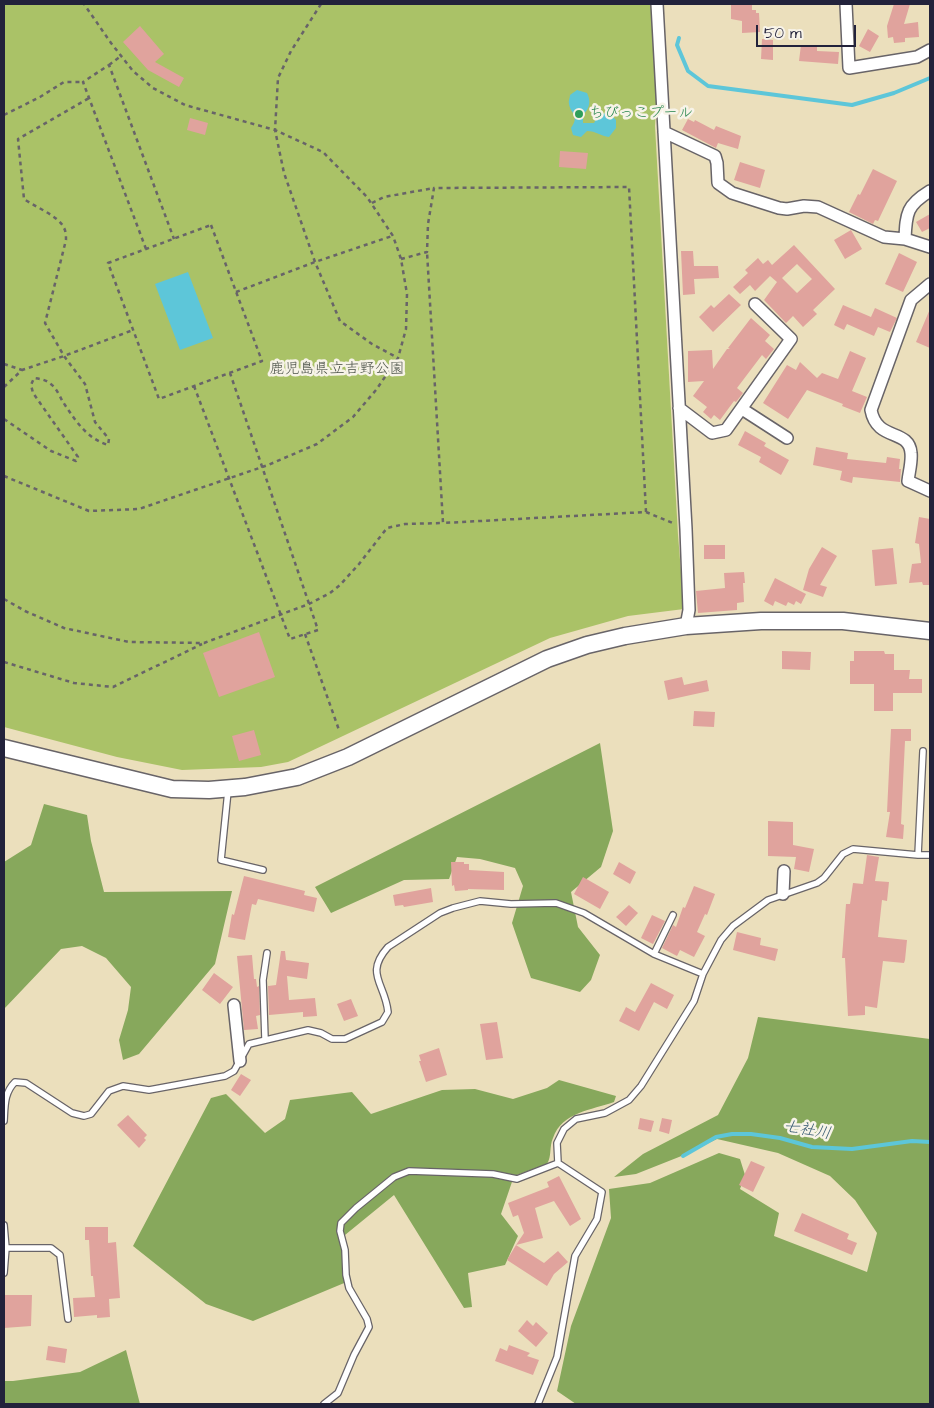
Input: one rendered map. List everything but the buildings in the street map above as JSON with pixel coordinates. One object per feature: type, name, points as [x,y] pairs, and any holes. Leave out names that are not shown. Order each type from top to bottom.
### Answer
[{"type":"street","points":[[657,4],[686,529],[689,610],[686,626]]},
{"type":"street","points":[[846,4],[849,68],[916,57],[930,50]]},
{"type":"street","points":[[664,132],[714,156],[718,163],[718,183],[732,193],[779,208],[787,209],[804,206],[818,208],[884,237],[905,239],[930,246]]},
{"type":"street","points":[[905,239],[908,211],[918,198],[930,191]]},
{"type":"street","points":[[930,284],[911,300],[870,410],[872,420],[878,427],[909,444],[912,454],[908,481],[930,491]]},
{"type":"street","points":[[679,408],[712,433],[726,430],[791,339],[755,304]]},
{"type":"street","points":[[742,408],[787,438]]},
{"type":"street","points":[[4,748],[172,789],[228,789],[297,777],[348,757],[547,659],[587,645],[625,636],[686,626],[761,621],[843,621],[930,631]]},
{"type":"street","points":[[783,894],[784,871]]},
{"type":"street","points":[[234,1005],[240,1061]]},
{"type":"lane","points":[[918,855],[923,751]]},
{"type":"lane","points":[[228,789],[221,860],[263,870]]},
{"type":"lane","points":[[558,1162],[557,1143],[564,1129],[576,1118],[605,1113],[629,1100],[641,1086],[694,1001],[703,974],[721,940],[733,926],[768,900],[817,883],[824,878],[843,854],[853,849],[930,855]]},
{"type":"lane","points":[[4,1121],[5,1098],[10,1087],[15,1082],[26,1083],[72,1113],[84,1116],[91,1114],[110,1091],[123,1086],[149,1090],[225,1076],[234,1071],[249,1044],[308,1030],[321,1032],[332,1039],[345,1039],[382,1022],[388,1012],[387,1001],[377,980],[376,970],[382,954],[388,947],[440,913],[480,901],[511,904],[556,902],[584,913],[654,954],[703,974]]},
{"type":"lane","points":[[654,954],[673,916]]},
{"type":"lane","points":[[265,1039],[263,980],[267,953]]},
{"type":"lane","points":[[324,1404],[338,1393],[354,1355],[369,1327],[367,1319],[349,1288],[346,1275],[345,1250],[340,1231],[341,1223],[394,1177],[409,1171],[493,1174],[517,1179],[558,1162]]},
{"type":"lane","points":[[538,1404],[557,1357],[575,1256],[597,1219],[602,1192],[558,1162]]},
{"type":"lane","points":[[4,1225],[6,1248],[4,1273]]},
{"type":"lane","points":[[6,1248],[51,1248],[60,1255],[68,1319]]},
{"type":"path","points":[[4,476],[89,511],[138,509],[262,467],[317,444],[353,417],[376,390],[398,358],[406,329],[406,294],[401,258],[393,236],[372,202],[323,152],[275,130],[185,105],[153,88],[133,71],[111,44],[84,4]]},
{"type":"path","points":[[321,4],[291,51],[278,78],[275,130],[284,173],[315,262],[340,321],[372,344],[398,358]]},
{"type":"path","points":[[4,115],[40,97],[64,82],[83,82],[121,56]]},
{"type":"path","points":[[109,65],[174,239]]},
{"type":"path","points":[[83,82],[146,249]]},
{"type":"path","points":[[4,419],[50,451],[76,461],[78,457],[33,394],[31,385],[34,378],[43,379],[53,386],[74,419],[89,435],[97,441],[108,445],[108,439],[95,422],[85,384],[64,356],[45,323],[66,240],[64,227],[53,216],[24,199],[18,139],[89,98]]},
{"type":"path","points":[[372,202],[384,196],[434,188],[629,187],[646,512]]},
{"type":"path","points":[[434,188],[428,224],[428,252],[443,524]]},
{"type":"path","points":[[211,225],[262,361],[159,399],[108,264],[146,249],[211,225]]},
{"type":"path","points":[[236,292],[315,262],[393,236]]},
{"type":"path","points":[[401,258],[428,252]]},
{"type":"path","points":[[4,387],[22,370],[133,330]]},
{"type":"path","points":[[4,364],[22,370]]},
{"type":"path","points":[[194,386],[290,640],[318,630],[230,373]]},
{"type":"path","points":[[4,662],[74,683],[113,687],[204,643],[309,604],[330,593],[359,564],[387,528],[405,524],[443,524],[646,512],[686,529]]},
{"type":"path","points":[[4,599],[25,611],[64,628],[129,642],[204,643]]},
{"type":"path","points":[[305,634],[339,730]]},
{"type":"green space","name":"鹿児島県立吉野公園","points":[[4,4],[651,4],[657,92],[655,126],[678,535],[684,609],[628,616],[550,638],[288,762],[261,767],[182,770],[117,757],[4,727]]},
{"type":"green space","points":[[600,743],[613,831],[601,867],[571,892],[578,927],[600,955],[591,980],[580,992],[531,978],[512,923],[523,886],[515,868],[480,859],[457,857],[449,879],[404,880],[331,913],[315,887]]},
{"type":"green space","points":[[44,804],[87,815],[91,841],[104,892],[232,891],[215,964],[139,1054],[123,1060],[119,1040],[128,1010],[131,987],[106,958],[82,946],[61,949],[4,1009],[4,862],[31,845]]},
{"type":"green space","points":[[758,1017],[930,1039],[930,1404],[576,1404],[557,1391],[571,1326],[611,1218],[609,1189],[650,1183],[719,1153],[740,1159],[745,1175],[740,1189],[779,1213],[774,1236],[867,1272],[877,1233],[855,1200],[830,1176],[778,1153],[717,1139],[684,1155],[636,1174],[614,1177],[643,1154],[718,1115],[748,1058]]},
{"type":"green space","points":[[559,1080],[616,1096],[614,1102],[570,1117],[557,1129],[547,1164],[514,1176],[501,1214],[518,1236],[505,1265],[468,1273],[472,1307],[464,1308],[394,1195],[345,1235],[349,1281],[253,1321],[206,1304],[133,1246],[211,1098],[226,1094],[265,1133],[285,1119],[290,1100],[352,1092],[371,1114],[442,1090],[475,1089],[513,1099],[547,1088]]},
{"type":"green space","points":[[126,1350],[140,1404],[4,1404],[4,1381],[80,1372]]},
{"type":"water","name":"ちびっこプール","points":[[577,90],[587,93],[589,99],[588,107],[583,115],[583,123],[594,123],[599,114],[609,113],[616,120],[616,128],[609,137],[587,131],[581,137],[573,135],[571,128],[575,118],[569,102],[570,95]]},
{"type":"water","points":[[188,272],[213,338],[180,350],[155,284]]},
{"type":"waterway","points":[[679,38],[677,45],[688,71],[708,86],[852,105],[894,93],[930,78]]},
{"type":"waterway","name":"七社川","points":[[683,1156],[716,1137],[732,1134],[751,1134],[780,1138],[812,1147],[852,1149],[912,1141],[930,1142]]},
{"type":"place","name":"ちびっこプール","points":[[579,114]]}]
